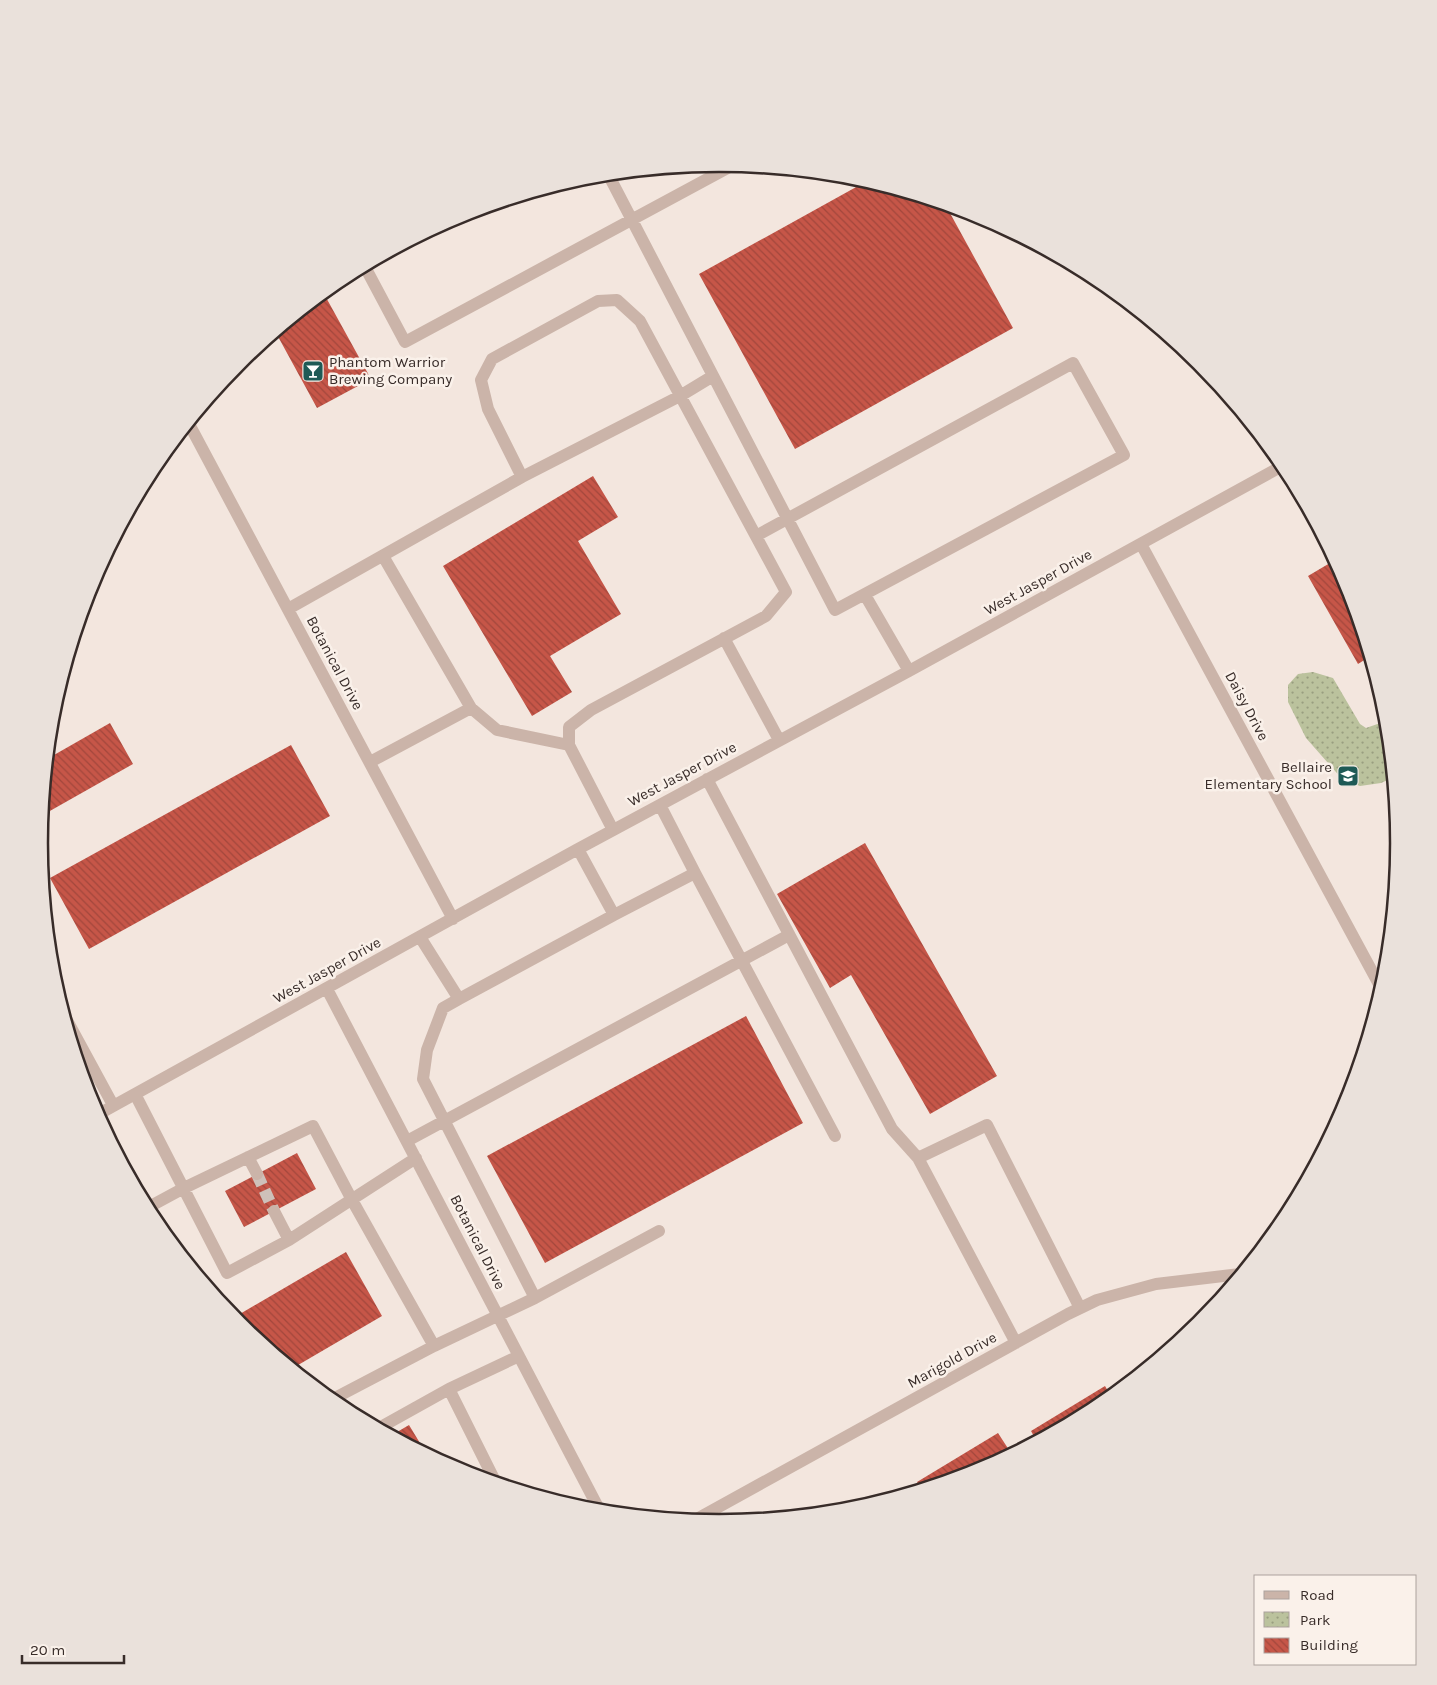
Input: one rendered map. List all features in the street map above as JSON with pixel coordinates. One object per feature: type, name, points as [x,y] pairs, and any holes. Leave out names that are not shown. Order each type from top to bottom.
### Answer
[{"type":"street","points":[[367,271],[404,342],[720,172]]},
{"type":"street","points":[[611,180],[787,519],[836,610],[1124,455],[1073,362],[787,519],[756,536]]},
{"type":"street","points":[[522,477],[488,409],[481,380],[492,359],[598,301],[617,300],[640,321],[786,592],[766,616],[591,710],[569,727],[569,745],[613,830]]},
{"type":"street","points":[[288,609],[522,477],[680,396],[714,376]]},
{"type":"street","name":"Botanical Drive","points":[[191,428],[454,919]]},
{"type":"street","name":"West Jasper Drive","points":[[104,1110],[578,849],[909,671],[1276,470]]},
{"type":"street","name":"Daisy Drive","points":[[1141,544],[1376,978]]},
{"type":"street","points":[[383,556],[471,708],[497,730],[569,745]]},
{"type":"street","points":[[865,595],[909,671]]},
{"type":"street","points":[[724,638],[779,740]]},
{"type":"street","points":[[370,762],[471,708]]},
{"type":"street","points":[[707,779],[892,1129],[918,1158],[1016,1343]]},
{"type":"street","points":[[660,805],[835,1136]]},
{"type":"street","points":[[578,849],[614,915]]},
{"type":"street","points":[[535,1298],[423,1079],[427,1050],[443,1008],[614,915],[695,874]]},
{"type":"street","points":[[407,1141],[789,934]]},
{"type":"street","points":[[420,937],[459,999]]},
{"type":"street","name":"Botanical Drive","points":[[327,989],[596,1502]]},
{"type":"street","points":[[77,1040],[113,1106]]},
{"type":"street","points":[[135,1094],[227,1273],[289,1240],[416,1158]]},
{"type":"street","points":[[918,1158],[987,1125],[1080,1308]]},
{"type":"street","points":[[154,1204],[313,1126],[434,1346]]},
{"type":"street","points":[[248,1157],[257,1174]]},
{"type":"street","points":[[274,1211],[289,1240]]},
{"type":"street","points":[[340,1396],[434,1346],[535,1298],[659,1230]]},
{"type":"street","name":"Marigold Drive","points":[[707,1513],[1097,1300],[1156,1284],[1231,1275]]},
{"type":"street","points":[[385,1425],[449,1389],[519,1356]]},
{"type":"street","points":[[449,1389],[490,1473]]},
{"type":"green space","points":[[1313,672],[1333,678],[1360,724],[1366,728],[1379,723],[1386,781],[1360,786],[1343,780],[1306,738],[1288,702],[1288,685],[1298,674]]},
{"type":"building","points":[[858,186],[892,194],[950,213],[1013,328],[795,449],[699,274]]},
{"type":"building","points":[[327,298],[371,379],[317,408],[278,336]]},
{"type":"building","points":[[593,476],[618,517],[578,541],[621,614],[550,656],[572,692],[532,716],[443,566]]},
{"type":"building","points":[[1328,564],[1354,627],[1364,660],[1358,664],[1308,576]]},
{"type":"building","points":[[110,723],[133,764],[49,812],[53,756]]},
{"type":"building","points":[[291,745],[330,816],[89,949],[50,878]]},
{"type":"building","points":[[865,843],[997,1076],[930,1114],[851,975],[830,988],[777,894]]},
{"type":"building","points":[[746,1016],[803,1123],[545,1263],[487,1156]]},
{"type":"building","points":[[297,1153],[316,1189],[244,1227],[225,1191]]},
{"type":"building","points":[[346,1252],[382,1316],[298,1365],[241,1313]]},
{"type":"building","points":[[1105,1386],[1107,1389],[1054,1424],[1033,1435],[1031,1431]]},
{"type":"building","points":[[409,1425],[420,1443],[398,1432]]},
{"type":"building","points":[[998,1433],[1007,1447],[934,1478],[917,1482]]},
{"type":"tunnel","points":[[257,1174],[274,1211]]},
{"type":"place","name":"Phantom Warrior Brewing Company","points":[[313,371]]},
{"type":"place","name":"Bellaire Elementary School","points":[[1348,776]]}]
